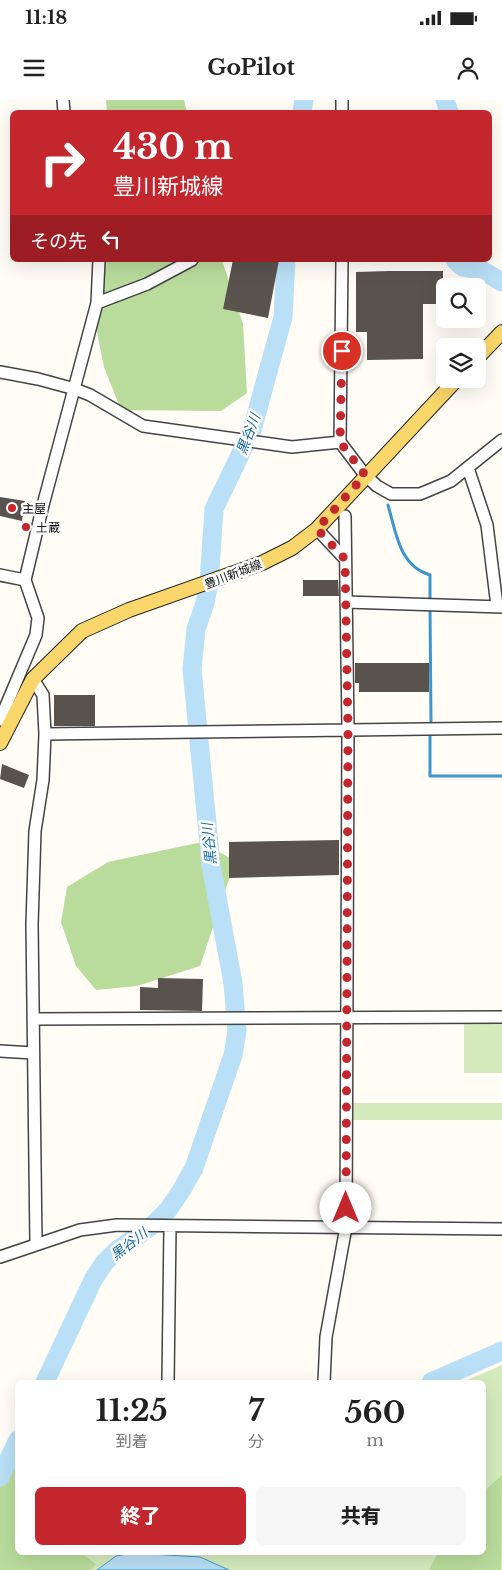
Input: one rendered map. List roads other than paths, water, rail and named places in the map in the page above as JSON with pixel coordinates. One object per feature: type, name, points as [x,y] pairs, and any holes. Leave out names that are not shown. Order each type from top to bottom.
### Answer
[{"type":"main road","points":[[486,349],[502,332]]},
{"type":"main road","name":"豊川新城線","points":[[0,743],[3,720],[33,679],[82,631],[129,610],[262,563],[292,548],[317,529],[365,475],[448,388]]},
{"type":"street","points":[[3,720],[36,635],[38,618],[25,580],[97,303],[99,262]]},
{"type":"street","points":[[97,303],[147,284],[188,262]]},
{"type":"street","points":[[342,262],[340,442],[365,475],[377,486],[391,494],[420,494],[443,486],[502,440]]},
{"type":"street","points":[[0,372],[38,379],[75,389],[90,395],[143,426],[292,447],[340,442]]},
{"type":"street","points":[[346,602],[500,606],[487,525],[468,468]]},
{"type":"street","points":[[324,1380],[326,1337],[346,1227],[348,729],[345,516]]},
{"type":"street","points":[[317,529],[345,559]]},
{"type":"street","points":[[0,576],[25,580]]},
{"type":"street","points":[[33,679],[43,695],[45,734],[43,780],[35,831],[32,924],[36,1244]]},
{"type":"street","points":[[45,734],[502,728]]},
{"type":"street","points":[[34,1019],[502,1017]]},
{"type":"street","points":[[0,1051],[33,1053]]},
{"type":"street","points":[[0,1258],[80,1230],[117,1225],[502,1229]]},
{"type":"street","points":[[168,1380],[170,1227]]},
{"type":"water","points":[[166,1555],[200,1557],[229,1570],[97,1570],[116,1556]]},
{"type":"waterway","name":"黒谷川","points":[[302,110],[304,100]]},
{"type":"waterway","points":[[445,100],[448,110]]},
{"type":"waterway","name":"黒谷川","points":[[46,1380],[93,1280],[104,1263],[116,1251],[154,1224],[168,1210],[181,1191],[194,1168],[233,1055],[237,1031],[233,983],[211,865],[192,669],[196,629],[205,603],[209,583],[214,509],[252,430],[283,317],[286,262]]},
{"type":"waterway","points":[[457,262],[463,267],[483,271],[502,282]]},
{"type":"waterway","points":[[388,505],[400,547],[405,556],[420,571],[430,575],[430,598]]},
{"type":"waterway","points":[[430,609],[431,722]]},
{"type":"waterway","points":[[430,736],[430,776],[502,776]]},
{"type":"waterway","points":[[436,1380],[502,1351]]},
{"type":"waterway","name":"黒谷川","points":[[0,1477],[15,1446]]},
{"type":"place","name":"主屋","points":[[12,508]]},
{"type":"place","name":"土蔵","points":[[26,527]]}]
